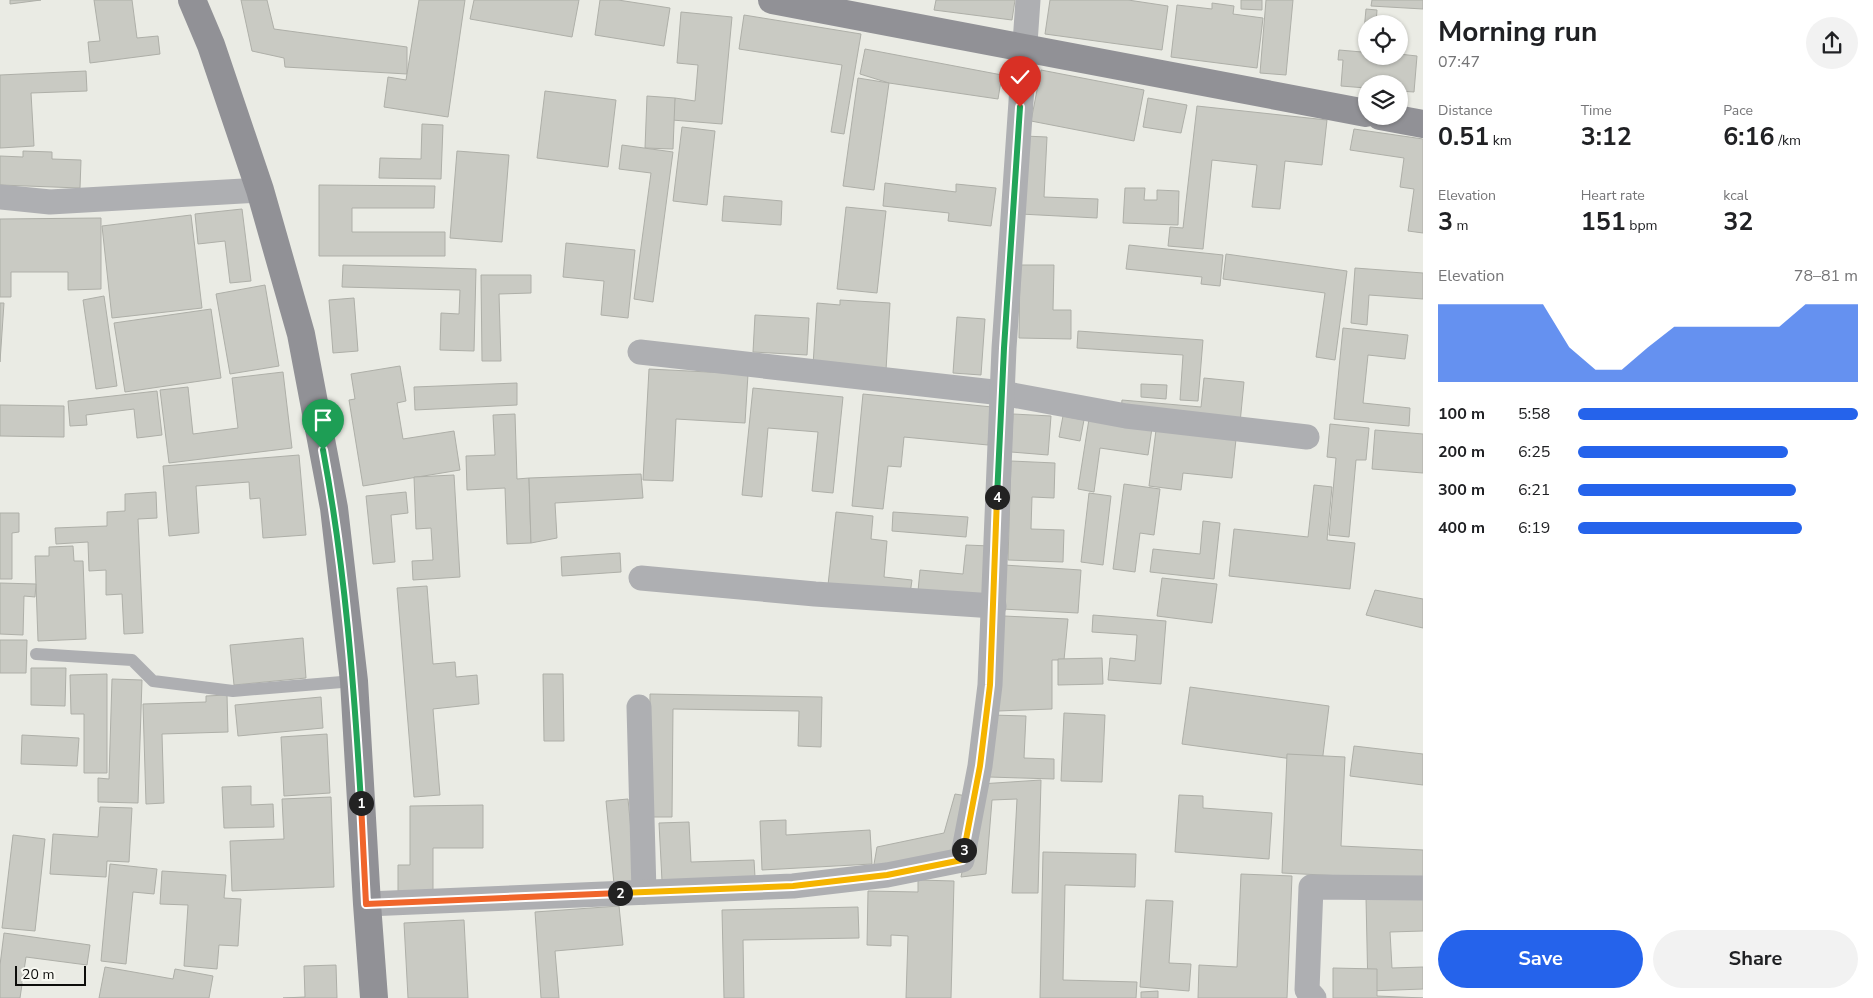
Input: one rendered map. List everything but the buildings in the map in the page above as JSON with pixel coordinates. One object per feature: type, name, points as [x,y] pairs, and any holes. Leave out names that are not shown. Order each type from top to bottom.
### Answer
[{"type":"main road","points":[[192,0],[211,45],[260,190],[300,334],[334,508],[354,682],[366,904],[374,998]]},
{"type":"main road","points":[[772,0],[1358,112]]},
{"type":"main road","points":[[1408,121],[1423,124]]},
{"type":"street","points":[[366,904],[793,886],[887,875],[962,860],[980,766],[990,685],[1004,338],[1028,0]]},
{"type":"street","points":[[0,197],[50,202],[260,190]]},
{"type":"street","points":[[640,352],[1002,394],[1126,416],[1308,437]]},
{"type":"street","points":[[641,578],[815,594],[994,606]]},
{"type":"street","points":[[639,707],[644,892]]},
{"type":"street","points":[[1314,998],[1307,990],[1311,887],[1423,888]]},
{"type":"lane","points":[[36,654],[132,660],[154,681],[233,691],[354,682]]},
{"type":"route","points":[[323,450],[334,508],[354,682],[366,904],[793,886],[887,875],[962,860],[980,766],[990,685],[1004,348],[1020,107]]}]
